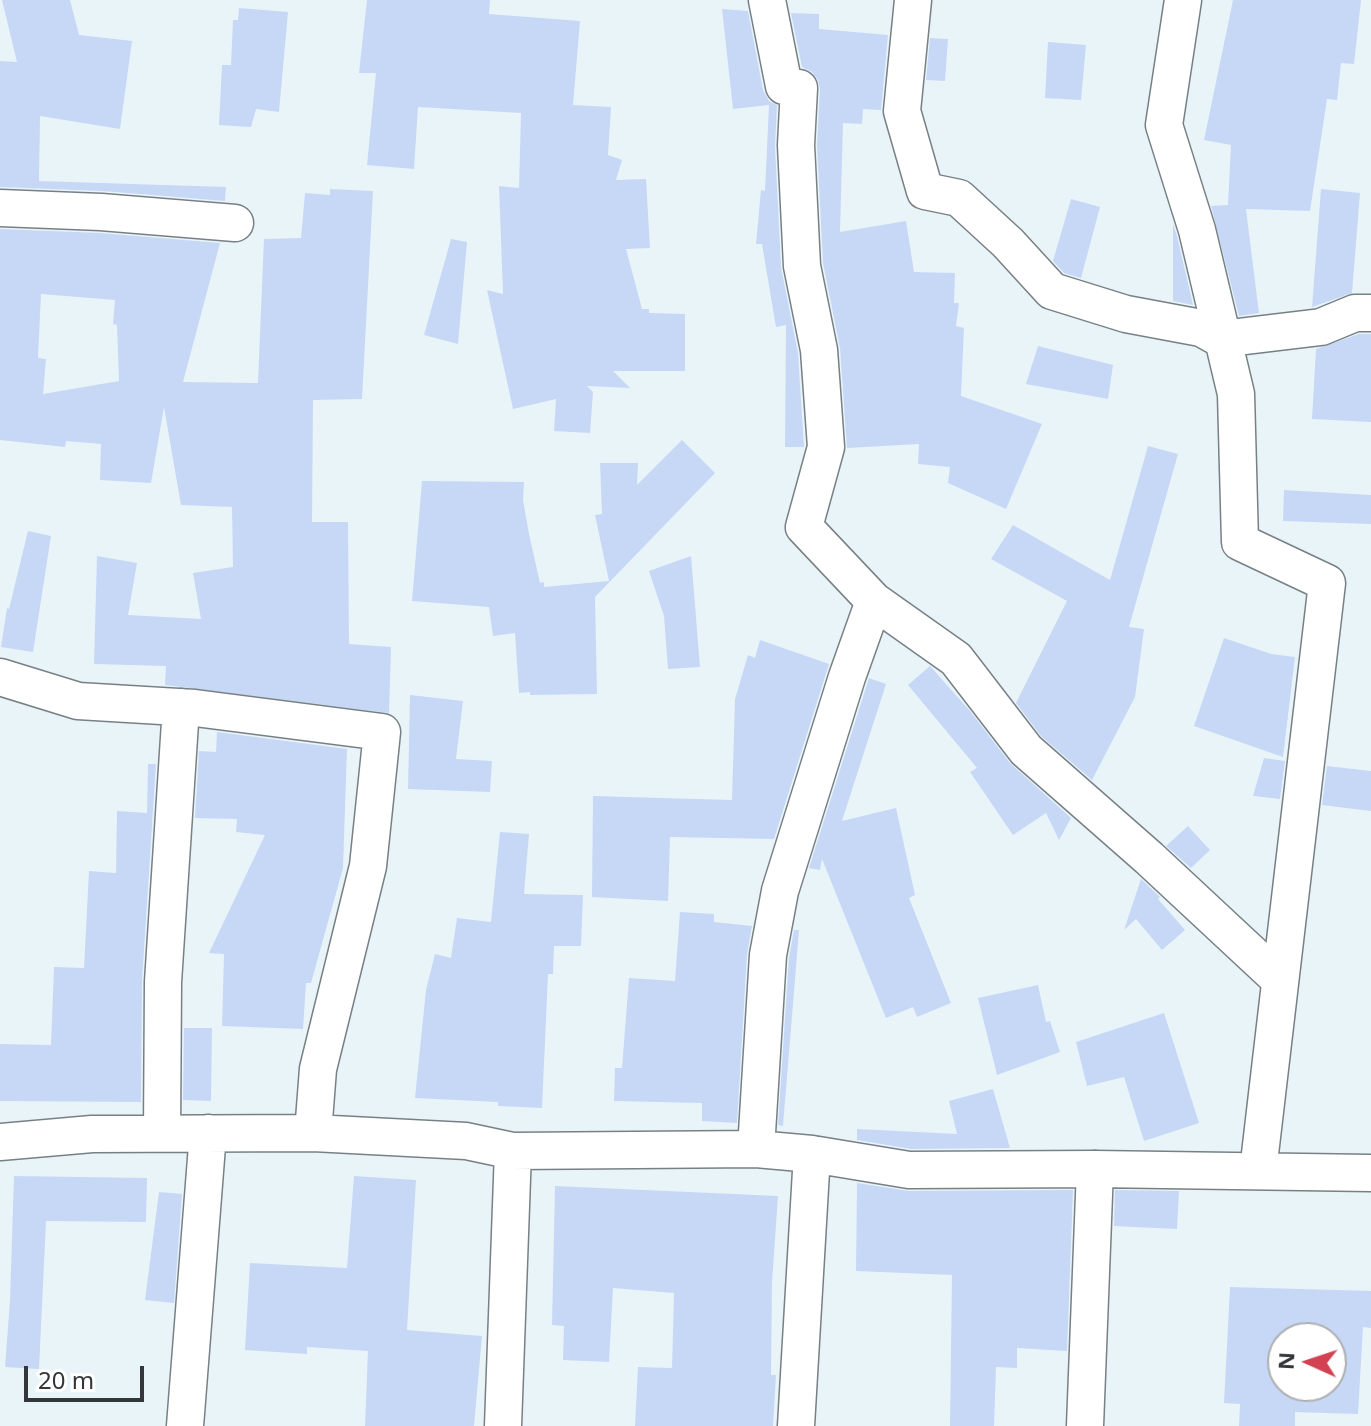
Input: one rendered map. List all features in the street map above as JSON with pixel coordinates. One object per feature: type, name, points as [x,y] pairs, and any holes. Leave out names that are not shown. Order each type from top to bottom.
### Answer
[{"type":"street","points":[[767,0],[784,86],[799,88],[796,145],[802,266],[819,350],[826,447],[804,527],[874,601],[956,659],[1026,750],[1149,858],[1280,980]]},
{"type":"street","points":[[913,0],[902,111],[925,191],[959,198],[1008,243],[1052,291],[1126,314],[1201,328],[1221,339],[1321,327],[1355,313],[1371,313]]},
{"type":"street","points":[[1183,0],[1164,125],[1197,230],[1236,394],[1240,542],[1327,583],[1258,1171]]},
{"type":"street","points":[[0,208],[101,212],[235,223]]},
{"type":"street","points":[[756,1149],[768,955],[780,891],[874,601]]},
{"type":"street","points":[[0,677],[78,701],[181,707],[382,732],[368,866],[318,1069],[313,1133]]},
{"type":"street","points":[[162,1133],[163,982],[181,707]]},
{"type":"street","points":[[185,1426],[208,1133]]},
{"type":"street","points":[[0,1142],[92,1134],[313,1133],[466,1141],[513,1151],[756,1149],[812,1154],[909,1170],[1371,1173]]},
{"type":"street","points":[[503,1426],[513,1151]]},
{"type":"street","points":[[796,1426],[812,1154]]},
{"type":"street","points":[[1085,1426],[1095,1169]]},
{"type":"building","points":[[2,0],[70,0],[79,35],[132,41],[120,129],[40,116],[39,181],[226,187],[225,201],[103,191],[0,187],[0,61],[17,62]]},
{"type":"building","points":[[367,0],[490,0],[489,14],[580,21],[573,105],[611,107],[608,155],[622,160],[616,180],[646,179],[650,248],[626,249],[642,309],[649,309],[649,313],[685,314],[685,371],[613,371],[630,388],[587,386],[593,392],[590,433],[554,431],[556,399],[513,409],[487,290],[503,294],[499,186],[519,188],[521,113],[418,107],[414,169],[367,165],[376,73],[359,73]]},
{"type":"building","points":[[1233,0],[1361,0],[1354,64],[1341,63],[1337,100],[1327,99],[1310,211],[1246,209],[1259,313],[1239,316],[1211,206],[1228,205],[1231,145],[1204,140]]},
{"type":"building","points":[[239,8],[288,12],[279,112],[256,109],[251,127],[219,125],[222,65],[231,65],[233,20],[238,20]]},
{"type":"building","points":[[722,9],[748,11],[763,90],[769,101],[777,105],[775,146],[781,267],[798,353],[804,447],[785,447],[786,325],[776,327],[762,244],[756,244],[761,190],[765,191],[769,105],[733,109]]},
{"type":"building","points":[[791,13],[819,14],[819,29],[888,35],[881,110],[863,109],[862,124],[843,123],[840,232],[906,221],[914,272],[955,273],[954,303],[959,303],[956,326],[964,328],[961,396],[1042,424],[1006,509],[948,483],[950,467],[918,464],[919,444],[847,448],[840,348],[823,263],[817,145],[820,88],[812,72],[802,67]]},
{"type":"building","points":[[930,38],[948,39],[945,81],[926,80]]},
{"type":"building","points":[[1048,42],[1086,45],[1081,100],[1045,98]]},
{"type":"building","points":[[330,189],[373,191],[362,399],[313,400],[312,522],[348,522],[349,644],[391,647],[389,713],[165,685],[166,666],[94,664],[97,556],[137,563],[128,615],[201,619],[193,573],[233,567],[232,507],[181,505],[164,407],[151,483],[100,480],[101,444],[66,441],[65,447],[0,440],[0,229],[220,243],[183,382],[258,383],[264,239],[301,238],[305,193],[330,195]],"holes":[[[41,294],[115,300],[113,324],[117,325],[119,381],[43,394],[46,359],[38,358]]]},
{"type":"building","points":[[1321,189],[1360,193],[1352,293],[1312,307]]},
{"type":"building","points":[[1071,199],[1100,207],[1081,278],[1064,273],[1053,261]]},
{"type":"building","points":[[1173,224],[1177,236],[1193,305],[1173,301]]},
{"type":"building","points":[[451,239],[467,242],[458,344],[424,335]]},
{"type":"building","points":[[1359,334],[1371,334],[1371,422],[1312,419],[1316,349]]},
{"type":"building","points":[[1038,346],[1113,365],[1108,399],[1026,384]]},
{"type":"building","points":[[682,440],[715,473],[595,597],[597,694],[519,693],[515,633],[493,636],[489,607],[412,601],[422,481],[524,482],[523,500],[540,583],[544,582],[544,587],[609,581],[595,515],[602,514],[600,463],[638,463],[637,485]]},
{"type":"building","points":[[1148,446],[1178,454],[1129,627],[1144,629],[1135,697],[1092,780],[1041,736],[1016,703],[1067,601],[991,559],[1013,525],[1110,580]]},
{"type":"building","points":[[1284,490],[1371,495],[1371,524],[1283,521]]},
{"type":"building","points":[[28,531],[51,536],[33,652],[1,647],[7,608]]},
{"type":"building","points":[[691,556],[700,667],[668,669],[664,616],[649,571]]},
{"type":"building","points":[[1224,638],[1271,654],[1295,657],[1283,757],[1194,726]]},
{"type":"building","points":[[760,640],[829,664],[774,839],[670,837],[668,901],[592,897],[593,796],[732,800],[735,699],[748,655],[755,658]]},
{"type":"building","points":[[930,666],[1010,763],[1071,818],[1059,840],[1046,813],[1013,835],[970,772],[977,768],[908,685]]},
{"type":"building","points":[[869,678],[886,684],[842,821],[896,808],[915,895],[909,898],[951,1003],[917,1017],[913,1007],[886,1018],[822,859],[820,870],[809,868]]},
{"type":"building","points":[[410,695],[463,701],[456,759],[492,761],[490,792],[408,789]]},
{"type":"building","points":[[217,732],[347,749],[343,868],[311,983],[306,983],[303,1029],[222,1026],[224,954],[209,953],[265,835],[236,832],[237,819],[195,818],[199,751],[216,752]]},
{"type":"building","points":[[1264,758],[1285,761],[1280,799],[1253,796]]},
{"type":"building","points":[[148,764],[156,764],[142,981],[141,1102],[0,1101],[0,1044],[51,1045],[54,967],[84,968],[89,871],[116,873],[117,811],[147,813]]},
{"type":"building","points":[[1327,766],[1371,771],[1371,811],[1322,805]]},
{"type":"building","points":[[1188,826],[1210,850],[1191,868],[1166,846]]},
{"type":"building","points":[[500,832],[529,834],[524,894],[583,895],[581,946],[554,946],[553,974],[548,974],[542,1108],[498,1106],[498,1102],[415,1098],[426,990],[435,954],[451,958],[457,918],[491,922]]},
{"type":"building","points":[[1141,879],[1160,897],[1158,899],[1185,930],[1162,950],[1136,919],[1124,930]]},
{"type":"building","points":[[680,912],[714,914],[714,922],[752,926],[747,954],[737,1123],[702,1121],[702,1103],[614,1101],[615,1068],[622,1068],[629,978],[675,981]]},
{"type":"building","points":[[794,930],[799,930],[783,1126],[778,1125],[789,958]]},
{"type":"building","points":[[1038,985],[1046,1022],[1050,1021],[1060,1052],[997,1075],[978,998]]},
{"type":"building","points":[[1164,1013],[1199,1123],[1144,1141],[1124,1077],[1087,1086],[1076,1042]]},
{"type":"building","points":[[184,1028],[212,1028],[211,1101],[183,1100]]},
{"type":"building","points":[[993,1089],[1010,1148],[911,1149],[857,1140],[857,1129],[957,1134],[949,1101]]},
{"type":"building","points":[[14,1176],[147,1178],[146,1222],[46,1221],[39,1369],[5,1367]]},
{"type":"building","points":[[354,1176],[416,1180],[407,1330],[482,1336],[474,1426],[365,1426],[368,1351],[307,1347],[307,1354],[245,1350],[250,1263],[347,1268]]},
{"type":"building","points":[[857,1183],[909,1191],[1073,1190],[1067,1351],[1017,1348],[1017,1368],[996,1367],[994,1426],[950,1426],[952,1275],[856,1271]]},
{"type":"building","points":[[555,1186],[778,1196],[772,1283],[771,1375],[776,1375],[773,1426],[635,1426],[638,1367],[672,1368],[674,1293],[613,1288],[609,1362],[563,1360],[564,1326],[552,1325]]},
{"type":"building","points":[[1115,1190],[1179,1191],[1177,1229],[1114,1226]]},
{"type":"building","points":[[159,1192],[182,1194],[174,1303],[145,1300]]},
{"type":"building","points":[[1230,1287],[1371,1291],[1371,1328],[1363,1327],[1358,1414],[1295,1412],[1295,1426],[1239,1426],[1240,1404],[1224,1403]]}]
